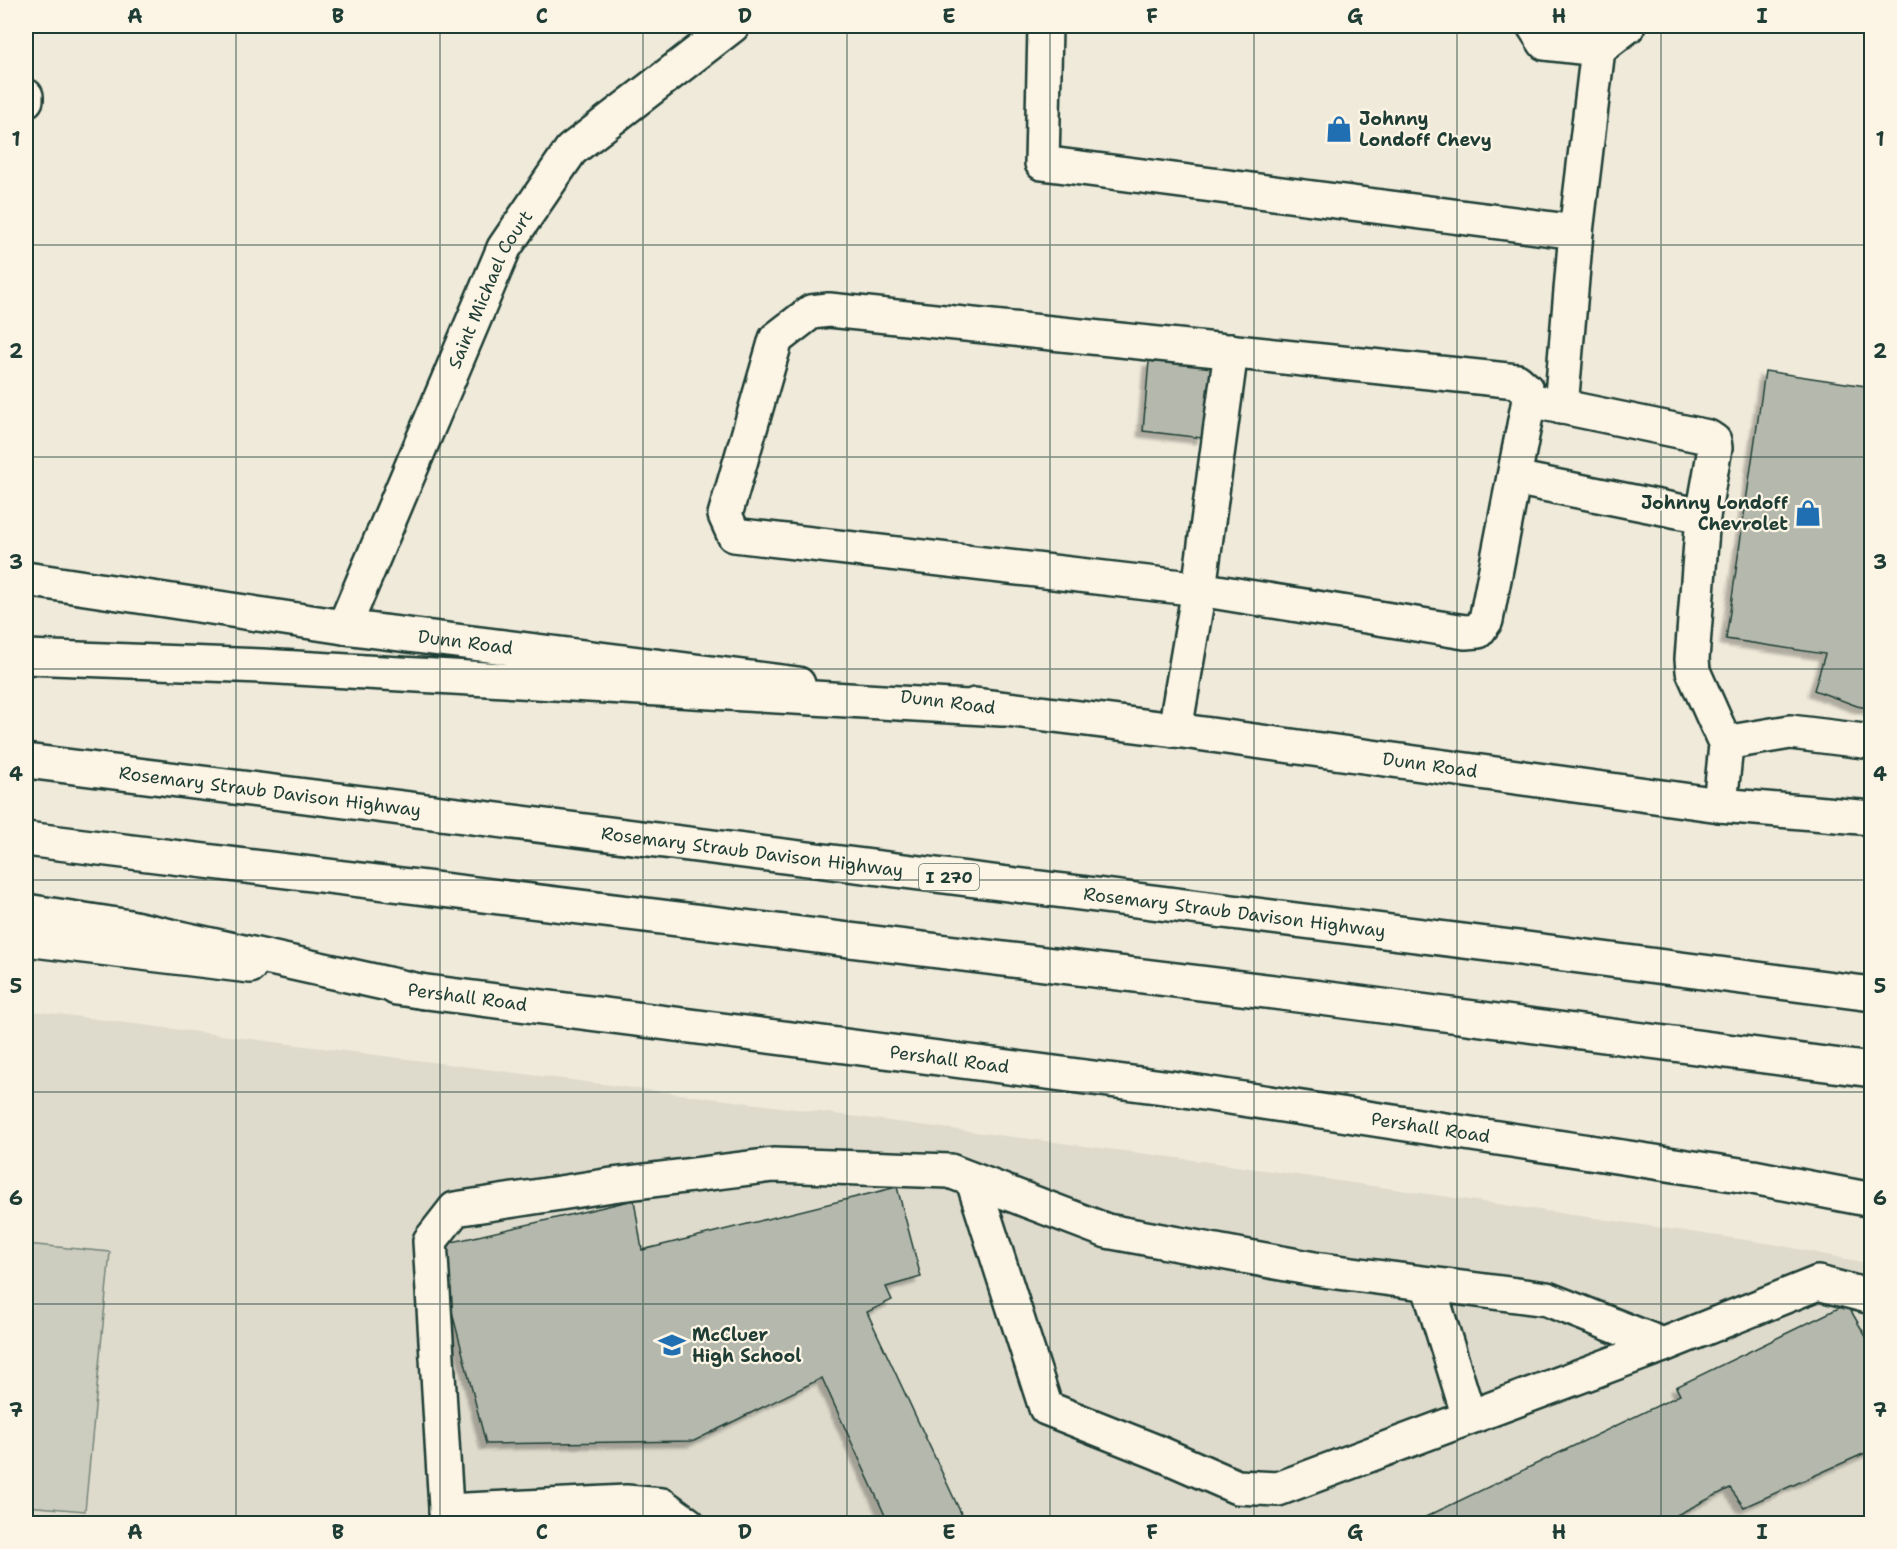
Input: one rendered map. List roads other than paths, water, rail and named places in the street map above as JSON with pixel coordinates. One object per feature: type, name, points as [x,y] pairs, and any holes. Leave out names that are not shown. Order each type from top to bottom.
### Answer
[{"type":"main road","name":"Saint Michael Court","points":[[344,627],[504,248],[571,150],[732,26]]},
{"type":"main road","points":[[1045,26],[1042,163],[1576,232]]},
{"type":"main road","points":[[1534,26],[1545,43],[1598,50]]},
{"type":"main road","points":[[1561,407],[1576,232],[1598,50],[1628,26]]},
{"type":"main road","points":[[830,310],[1517,381],[1526,389],[1529,400],[1486,620],[1478,631],[1465,632],[1199,589],[734,535],[725,515],[776,339],[811,312],[830,310]]},
{"type":"main road","points":[[1175,730],[1199,589],[1231,351]]},
{"type":"main road","points":[[1529,400],[1708,437],[1714,441],[1703,516],[1692,659],[1693,672],[1726,745],[1720,806]]},
{"type":"main road","points":[[1514,478],[1703,516]]},
{"type":"main road","name":"Dunn Road","points":[[26,579],[344,627],[1175,730],[1720,806],[1872,818]]},
{"type":"main road","points":[[26,657],[262,666],[1002,709]]},
{"type":"main road","points":[[1726,745],[1731,742],[1790,732],[1872,742]]},
{"type":"main road","name":"Rosemary Straub Davison Highway","points":[[26,761],[1872,994]]},
{"type":"main road","points":[[26,839],[1298,994],[1872,1070]]},
{"type":"main road","points":[[26,911],[130,927],[424,992]]},
{"type":"main road","name":"Pershall Road","points":[[26,939],[267,968],[424,992],[1171,1088],[1753,1177],[1872,1200]]},
{"type":"main road","points":[[688,1524],[662,1504],[626,1502],[571,1514],[446,1517],[430,1241],[455,1209],[612,1185],[773,1165],[950,1171],[1107,1232],[1314,1269],[1547,1299],[1663,1345]]},
{"type":"main road","points":[[973,1181],[1046,1408],[1237,1487],[1278,1489],[1663,1345],[1818,1283],[1872,1297]]},
{"type":"main road","points":[[1428,1284],[1469,1417]]},
{"type":"place","name":"Johnny Londoff Chevy","points":[[1339,129]]},
{"type":"place","name":"Johnny Londoff Chevrolet","points":[[1808,513]]},
{"type":"place","name":"McCluer High School","points":[[672,1345]]}]
